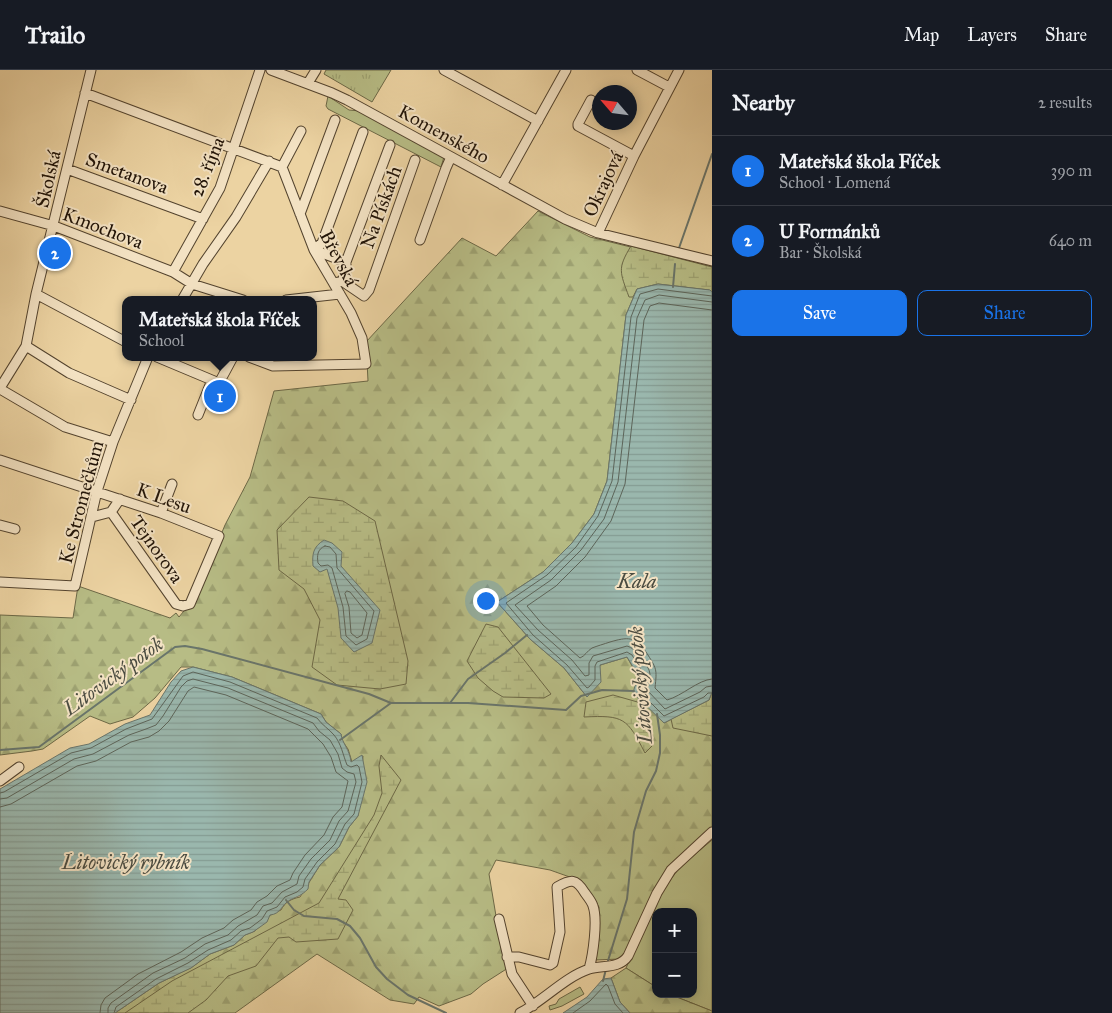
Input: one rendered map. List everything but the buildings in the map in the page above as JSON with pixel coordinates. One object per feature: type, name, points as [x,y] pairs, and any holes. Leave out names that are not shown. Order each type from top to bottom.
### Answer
[{"type":"street","name":"Školská","points":[[26,346],[36,294],[91,70]]},
{"type":"street","name":"28. října","points":[[174,272],[220,188],[260,70]]},
{"type":"street","name":"Komenského","points":[[271,70],[347,100],[565,219],[598,232],[712,261]]},
{"type":"street","points":[[308,84],[316,70]]},
{"type":"street","points":[[444,70],[538,121]]},
{"type":"street","points":[[502,185],[566,70]]},
{"type":"street","points":[[637,70],[669,87]]},
{"type":"street","name":"Okrajová","points":[[598,232],[634,156],[679,70]]},
{"type":"street","points":[[85,93],[282,167],[301,131]]},
{"type":"street","points":[[591,100],[578,126],[634,156]]},
{"type":"street","points":[[300,214],[335,120]]},
{"type":"street","points":[[314,250],[322,243],[363,132]]},
{"type":"street","name":"Na Pískách","points":[[390,145],[346,262],[346,272],[337,282],[364,296],[369,290],[415,160]]},
{"type":"street","points":[[420,240],[451,157]]},
{"type":"street","points":[[184,296],[202,264],[236,217],[269,161]]},
{"type":"street","name":"Břevská","points":[[260,361],[273,366],[366,364],[362,338],[352,314],[340,294],[337,282],[314,250],[282,167]]},
{"type":"street","name":"Smetanova","points":[[68,169],[203,219]]},
{"type":"street","name":"Kmochova","points":[[0,211],[54,226],[174,272],[192,284],[230,296]]},
{"type":"street","name":"Na Pískách","points":[[314,250],[346,262]]},
{"type":"street","points":[[36,294],[122,340]]},
{"type":"street","points":[[317,297],[340,294]]},
{"type":"street","points":[[113,442],[65,427],[0,388],[26,346],[69,373],[130,400]]},
{"type":"street","name":"Ke Stromečkům","points":[[0,582],[75,586],[97,491],[113,442],[146,361]]},
{"type":"street","points":[[167,361],[219,383],[231,361]]},
{"type":"street","points":[[198,415],[212,380]]},
{"type":"street","name":"K Lesu","points":[[0,460],[161,513],[219,536]]},
{"type":"street","points":[[161,513],[172,484]]},
{"type":"street","name":"Tejnorova","points":[[92,517],[111,512],[120,499]]},
{"type":"street","name":"Tejnorova","points":[[111,512],[176,604],[183,606],[190,604],[219,536]]},
{"type":"street","points":[[0,525],[15,529]]},
{"type":"street","points":[[0,781],[19,767]]},
{"type":"street","points":[[520,1013],[589,969],[624,962],[656,893],[671,870],[709,835]]},
{"type":"street","points":[[507,956],[550,965],[554,963],[560,932],[557,887],[567,881],[574,881],[580,884],[594,906],[593,955],[589,969]]},
{"type":"street","points":[[499,919],[512,974],[533,1006]]},
{"type":"green space","points":[[326,70],[391,70],[372,102],[324,74]]},
{"type":"green space","points":[[328,96],[349,110],[360,111],[444,157],[441,167],[328,109],[326,106]]},
{"type":"green space","points":[[538,211],[590,237],[712,267],[712,292],[709,290],[658,284],[637,289],[626,315],[607,481],[594,514],[572,543],[543,572],[497,602],[530,639],[564,668],[587,697],[600,665],[627,657],[664,723],[709,700],[712,692],[712,827],[669,867],[627,954],[620,959],[595,960],[599,907],[581,881],[550,870],[496,860],[489,874],[508,968],[471,994],[439,1006],[419,997],[414,1004],[390,1000],[317,954],[235,1013],[115,1013],[159,983],[192,967],[210,954],[234,945],[245,935],[255,931],[270,915],[281,910],[289,901],[300,897],[320,865],[339,847],[349,827],[358,816],[363,756],[352,762],[348,749],[341,739],[341,734],[326,722],[321,714],[232,677],[193,667],[181,667],[155,698],[133,717],[110,724],[90,716],[43,749],[0,755],[0,615],[73,618],[78,586],[170,618],[176,613],[179,617],[188,606],[206,571],[225,525],[250,477],[274,391],[368,381],[366,342],[462,238],[496,256]]},
{"type":"green space","points":[[631,246],[712,267],[712,292],[709,290],[658,284],[637,289],[633,297],[629,297],[621,271]]},
{"type":"green space","points":[[309,497],[343,501],[375,521],[408,661],[406,684],[380,689],[337,685],[312,667],[320,620],[304,589],[279,570],[277,530]]},
{"type":"green space","points":[[486,624],[498,627],[551,694],[544,698],[503,697],[478,678],[467,661]]},
{"type":"green space","points":[[712,692],[712,736],[673,728],[671,719],[709,700]]},
{"type":"green space","points":[[613,695],[641,703],[647,710],[653,745],[645,753],[634,732],[623,721],[608,717],[584,717],[586,702]]},
{"type":"green space","points":[[381,755],[401,780],[338,899],[346,900],[353,910],[338,939],[296,942],[289,937],[278,938],[256,966],[228,976],[206,1000],[188,1013],[125,1013],[172,981],[319,903],[374,815],[382,793],[379,766]]},
{"type":"green space","points":[[712,840],[712,1011],[679,998],[697,998],[697,908],[654,908],[660,894],[680,867]]},
{"type":"green space","points":[[652,911],[652,984],[626,968]]},
{"type":"green space","points":[[626,968],[652,984],[652,998],[679,998],[712,1011],[712,1013],[630,1013],[620,1002],[611,978]]},
{"type":"green space","points":[[580,987],[584,994],[550,1010],[549,1006],[556,1004],[559,999]]},
{"type":"water","name":"Kala","points":[[658,284],[710,290],[712,292],[712,692],[709,700],[664,723],[633,693],[638,675],[627,657],[600,665],[601,682],[587,697],[564,668],[530,639],[497,602],[543,572],[572,543],[594,514],[607,481],[626,315],[637,289]]},
{"type":"water","points":[[324,540],[332,543],[342,552],[341,566],[380,610],[372,643],[354,652],[341,638],[338,608],[327,569],[320,572],[313,566],[314,551]]},
{"type":"water","name":"Litovický rybník","points":[[193,667],[232,677],[321,714],[326,722],[341,734],[351,762],[362,755],[367,782],[358,816],[349,827],[339,847],[320,865],[309,882],[308,889],[287,902],[279,911],[270,915],[267,922],[245,935],[234,945],[210,954],[191,968],[159,983],[115,1013],[0,1013],[0,789],[70,748],[89,744],[125,724],[150,715],[171,682],[181,671]]},
{"type":"water","points":[[611,978],[620,1002],[630,1013],[563,1013],[587,997],[603,979]]},
{"type":"waterway","points":[[679,248],[712,154]]},
{"type":"waterway","points":[[673,287],[675,264]]},
{"type":"waterway","name":"Litovický potok","points":[[0,750],[39,747],[175,647],[185,646],[202,649],[369,694],[391,703],[450,703],[468,679],[527,635]]},
{"type":"waterway","points":[[451,703],[566,710],[581,696],[602,690],[634,691]]},
{"type":"waterway","name":"Litovický potok","points":[[340,740],[391,703]]},
{"type":"waterway","name":"Litovický potok","points":[[607,964],[627,899],[634,832],[646,791],[656,771],[660,753],[657,714]]},
{"type":"waterway","points":[[286,900],[294,910],[304,916],[337,919],[350,926],[360,938],[376,967],[387,979],[408,995],[446,1013]]},
{"type":"waterway","name":"Litovický potok","points":[[603,981],[606,969]]},
{"type":"place","name":"U Formánků","points":[[55,253]]},
{"type":"place","name":"Mateřská škola Fíček","points":[[220,396]]}]
